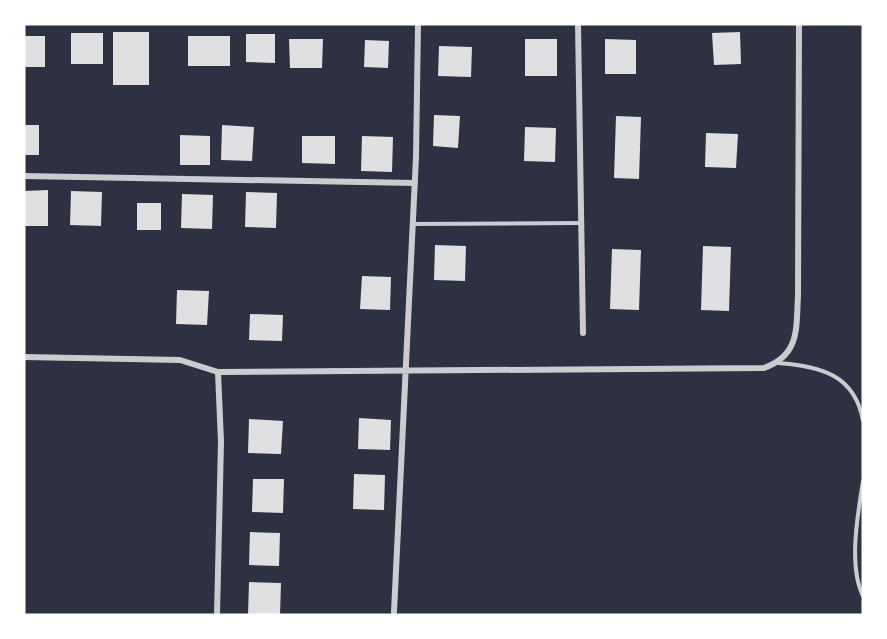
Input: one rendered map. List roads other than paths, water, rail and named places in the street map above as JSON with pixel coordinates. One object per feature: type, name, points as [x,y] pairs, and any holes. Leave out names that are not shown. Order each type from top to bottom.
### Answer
[{"type":"street","points":[[394,612],[415,183],[418,24]]},
{"type":"street","points":[[578,24],[583,333]]},
{"type":"street","points":[[24,357],[180,360],[218,372],[764,368],[778,363],[788,353],[795,338],[798,296],[799,24]]},
{"type":"street","points":[[24,176],[415,183]]},
{"type":"street","points":[[217,615],[221,442],[218,372]]},
{"type":"lane","points":[[413,224],[581,224]]},
{"type":"lane","points":[[778,363],[810,365],[831,373],[851,392],[861,407],[863,421]]},
{"type":"lane","points":[[863,481],[856,528],[858,586],[863,596]]}]
